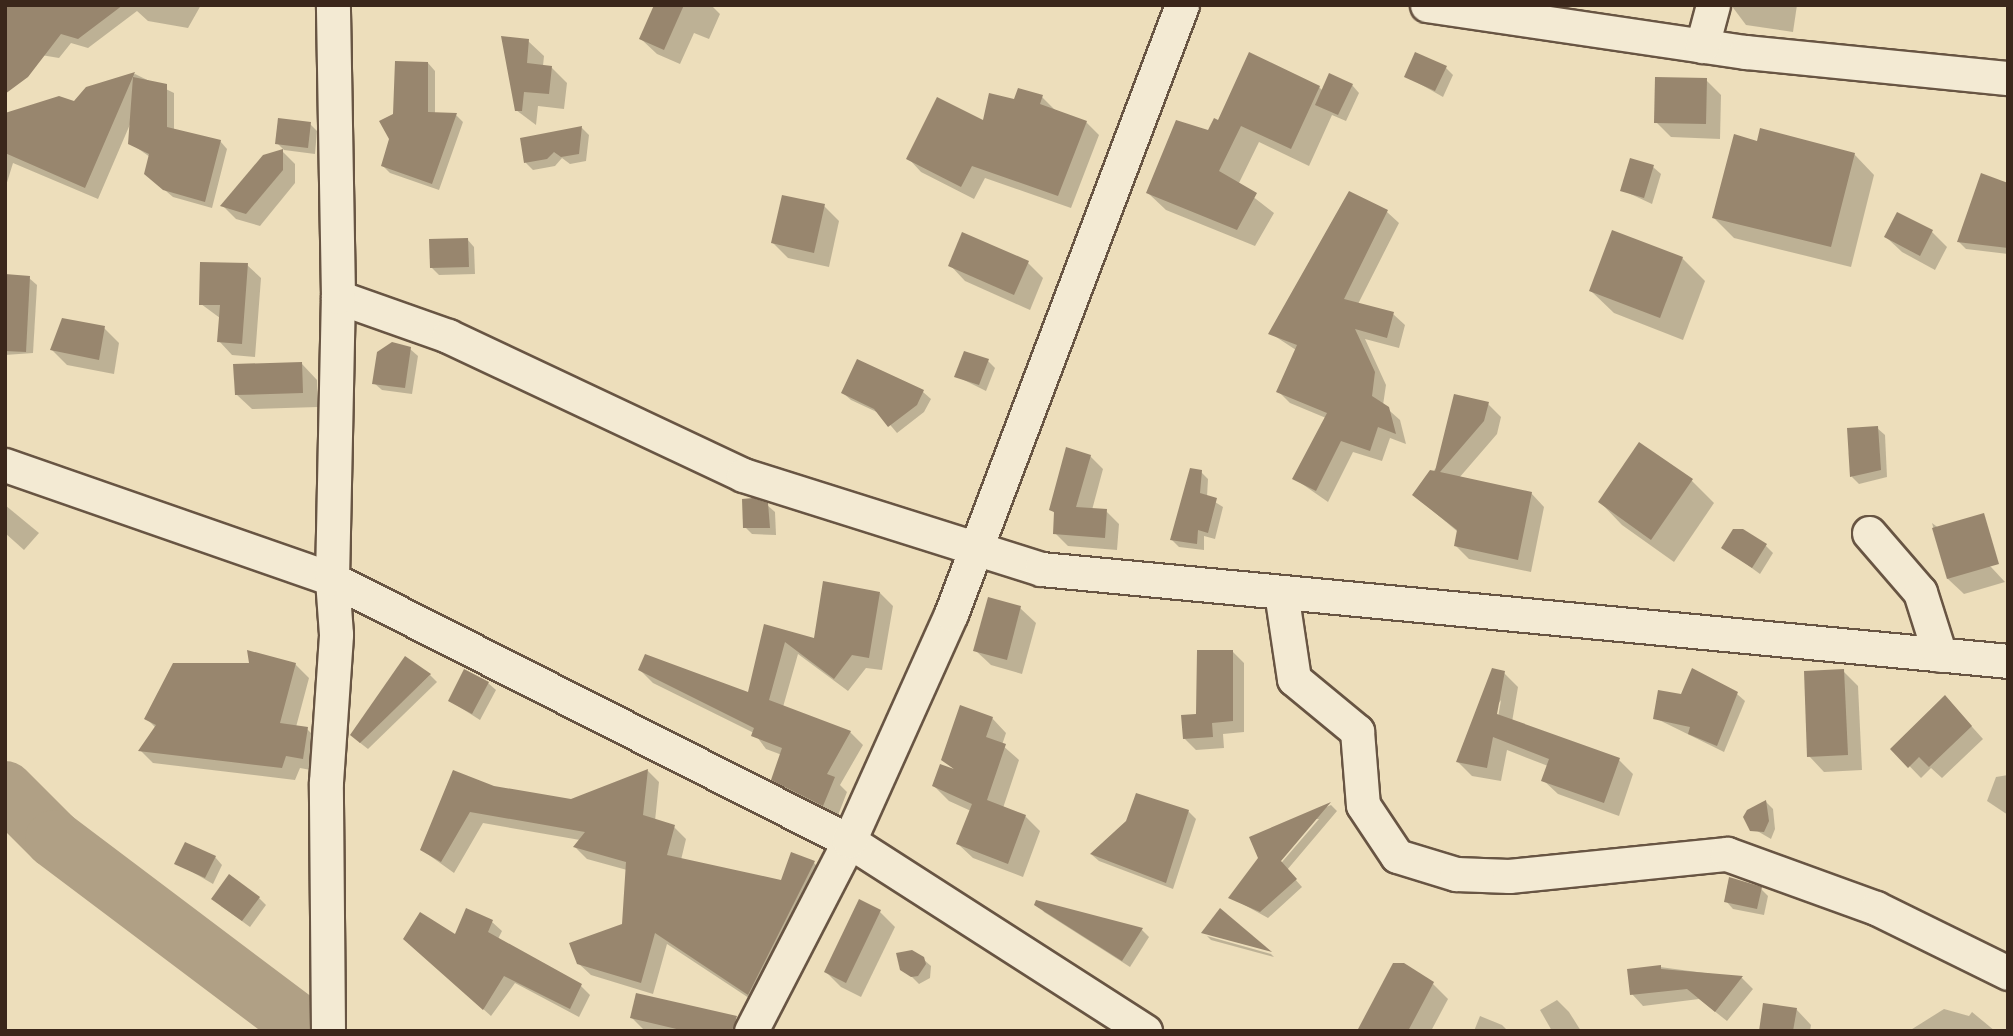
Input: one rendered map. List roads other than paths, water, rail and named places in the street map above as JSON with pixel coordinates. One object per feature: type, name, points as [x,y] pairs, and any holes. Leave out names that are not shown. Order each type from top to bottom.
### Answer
[{"type":"street","points":[[328,1031],[326,782],[336,634],[332,579],[338,297],[333,5]]},
{"type":"street","points":[[751,1031],[849,841],[975,549],[1182,5]]},
{"type":"street","points":[[1427,5],[1702,46],[2008,78]]},
{"type":"street","points":[[1702,46],[1713,5]]},
{"type":"street","points":[[338,297],[448,336],[743,475],[1041,569],[2008,661]]},
{"type":"street","points":[[5,466],[332,579],[849,841],[1145,1031]]},
{"type":"street","points":[[1869,533],[1920,592],[1940,655]]},
{"type":"street","points":[[1281,592],[1294,679],[1357,731],[1363,805],[1398,856],[1456,874],[1508,876],[1727,854],[1876,908],[2008,973]]},
{"type":"waterway","points":[[5,790],[54,839],[309,1031]]}]
